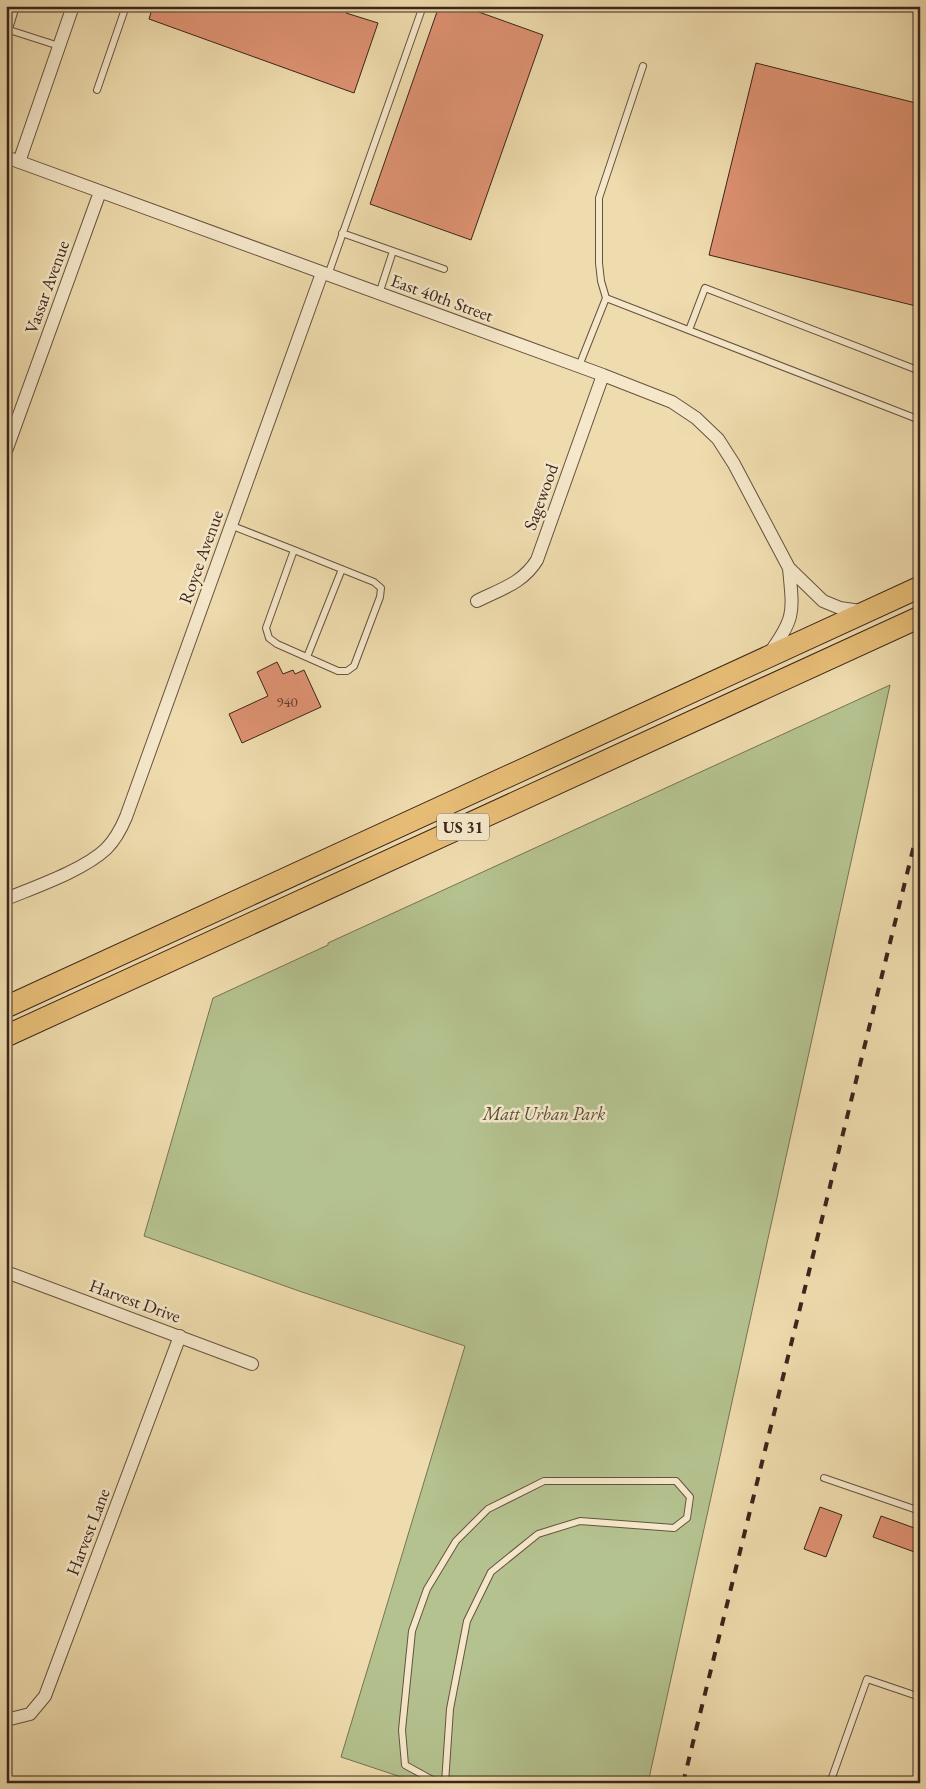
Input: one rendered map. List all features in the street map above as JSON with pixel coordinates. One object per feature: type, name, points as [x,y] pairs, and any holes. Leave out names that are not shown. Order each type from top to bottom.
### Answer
[{"type":"highway","name":"US 31","points":[[6,1007],[920,587]]},
{"type":"highway","name":"US 31","points":[[6,1036],[920,617]]},
{"type":"street","points":[[12,160],[59,46],[73,6]]},
{"type":"street","name":"East 40th Street","points":[[12,160],[579,366],[672,402],[686,410],[718,439],[734,464],[789,568]]},
{"type":"street","name":"Vassar Avenue","points":[[6,451],[100,192]]},
{"type":"street","name":"Royce Avenue","points":[[6,900],[80,866],[106,849],[119,832],[230,525],[325,274]]},
{"type":"street","name":"Sagewood","points":[[477,601],[523,578],[531,571],[537,560],[603,375]]},
{"type":"street","points":[[789,568],[817,597],[830,605],[847,610],[866,612]]},
{"type":"street","points":[[766,658],[784,633],[791,618],[793,610],[789,568]]},
{"type":"street","name":"Harvest Drive","points":[[6,1272],[252,1364]]},
{"type":"street","name":"Harvest Lane","points":[[6,1720],[30,1714],[46,1696],[180,1336]]},
{"type":"lane","points":[[16,6],[8,29],[59,46]]},
{"type":"lane","points":[[97,90],[126,6]]},
{"type":"lane","points":[[325,274],[342,233],[423,6]]},
{"type":"lane","points":[[579,366],[606,298],[599,262],[599,198],[643,66]]},
{"type":"lane","points":[[342,233],[444,269]]},
{"type":"lane","points":[[379,294],[393,251]]},
{"type":"lane","points":[[690,330],[705,288],[920,371]]},
{"type":"lane","points":[[606,298],[920,420]]},
{"type":"lane","points":[[230,525],[294,550],[374,582],[380,588],[380,597],[354,666],[346,671],[338,671],[277,644],[268,638],[266,628],[294,550]]},
{"type":"lane","points":[[308,658],[342,569]]},
{"type":"lane","points":[[824,1478],[920,1511]]},
{"type":"lane","points":[[438,1783],[405,1765],[402,1730],[412,1631],[427,1589],[456,1541],[488,1509],[544,1481],[676,1481],[690,1497],[687,1518],[674,1528],[580,1521],[538,1534],[491,1572],[466,1621],[450,1709],[445,1783]]},
{"type":"lane","points":[[830,1783],[867,1679],[920,1697]]},
{"type":"green space","name":"Matt Urban Park","points":[[890,685],[648,1783],[413,1783],[413,1781],[341,1757],[465,1346],[299,1291],[144,1236],[213,998],[328,945],[328,943]]},
{"type":"building","points":[[153,6],[348,6],[346,13],[378,23],[354,93],[149,19]]},
{"type":"building","points":[[439,6],[462,6],[543,35],[471,240],[370,204]]},
{"type":"building","points":[[756,63],[920,104],[920,307],[709,255]]},
{"type":"building","points":[[277,662],[283,674],[293,670],[295,674],[304,670],[321,707],[242,743],[229,714],[268,696],[257,672]]},
{"type":"building","points":[[820,1507],[842,1515],[826,1557],[804,1549]]},
{"type":"building","points":[[881,1516],[920,1530],[920,1554],[873,1537]]},
{"type":"railway","points":[[683,1783],[920,821]]}]
